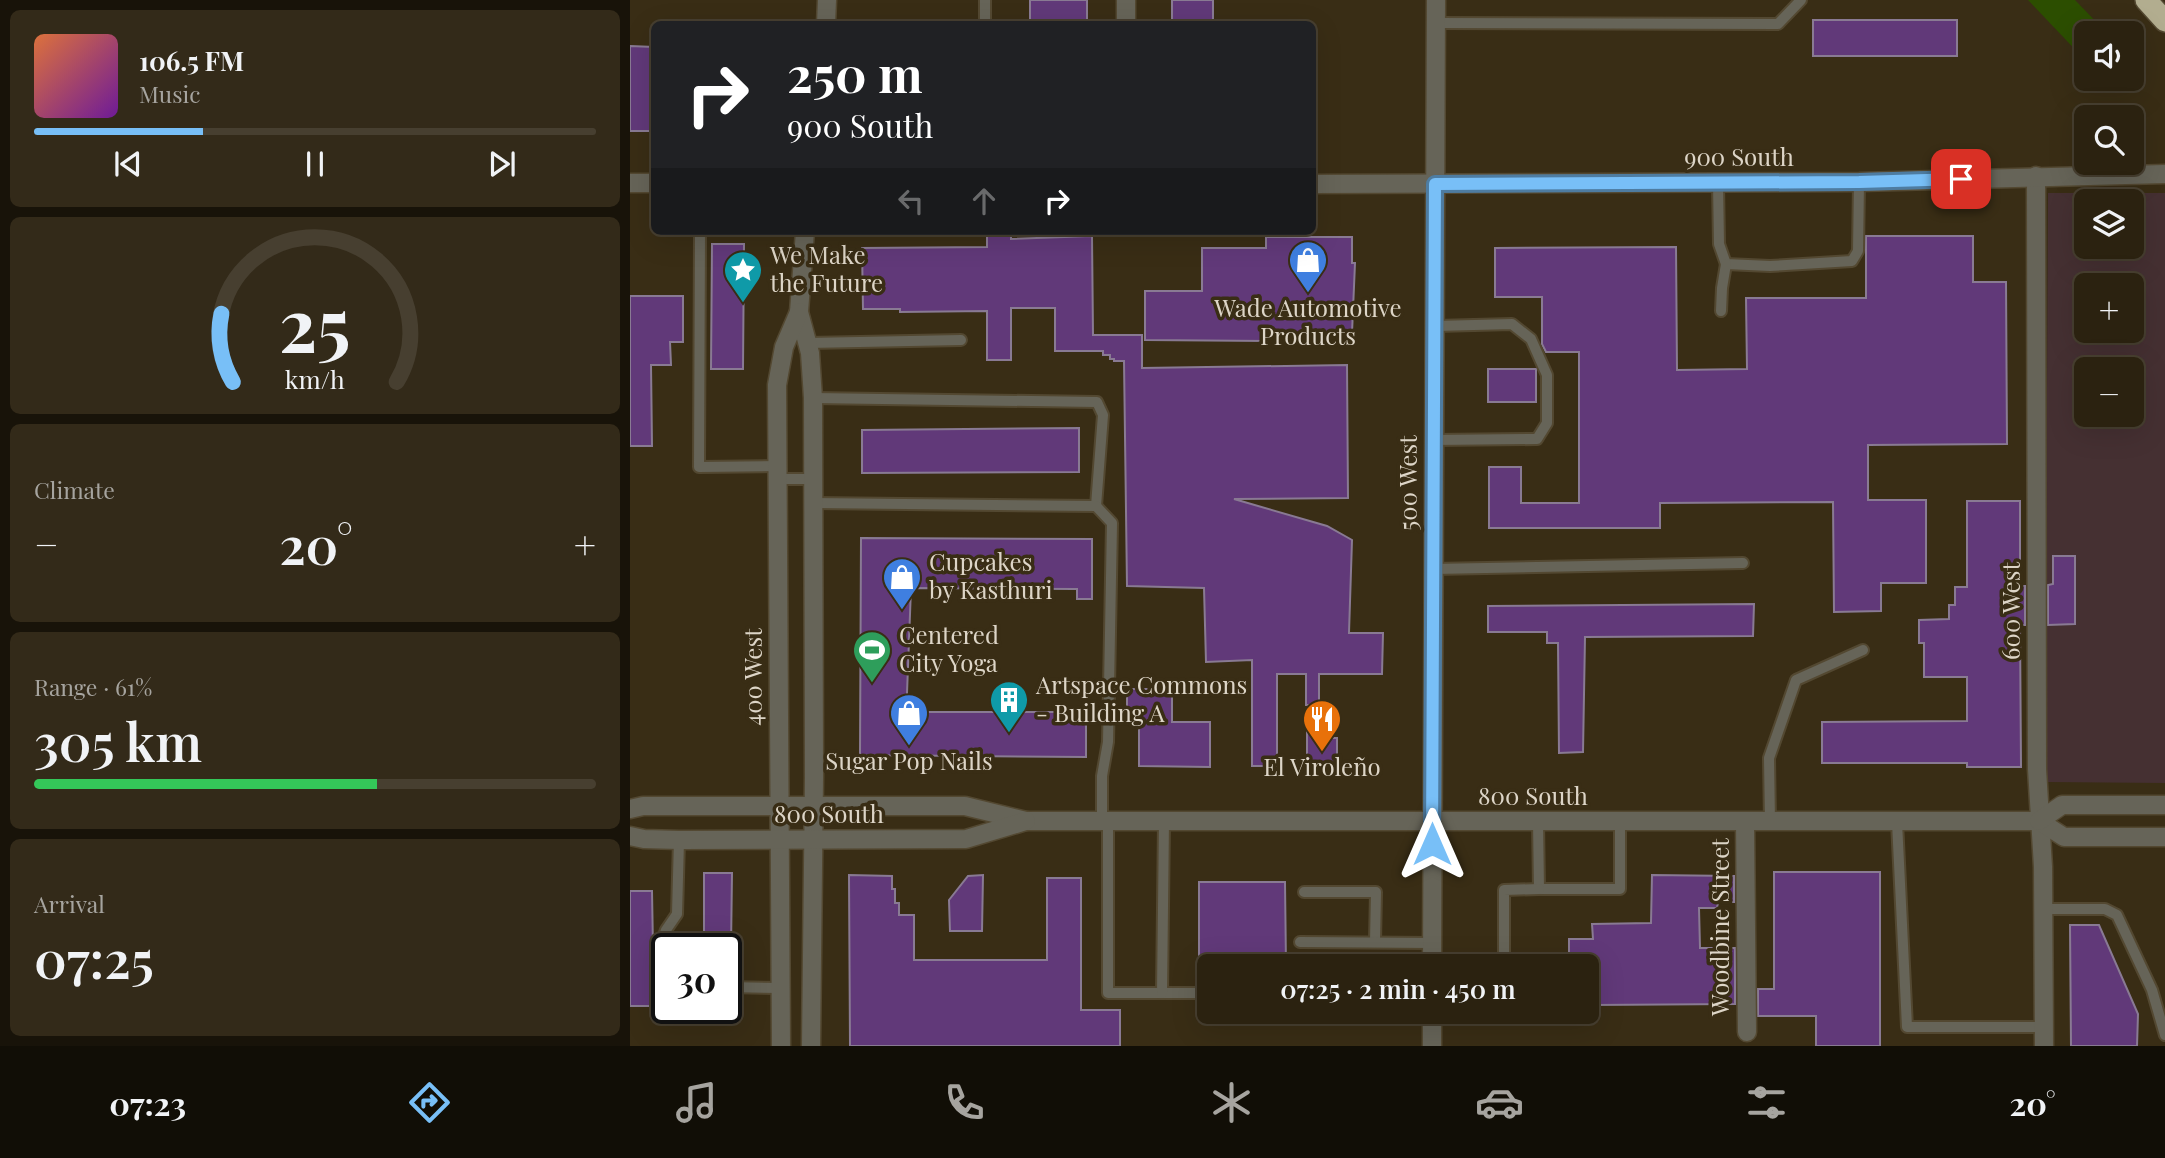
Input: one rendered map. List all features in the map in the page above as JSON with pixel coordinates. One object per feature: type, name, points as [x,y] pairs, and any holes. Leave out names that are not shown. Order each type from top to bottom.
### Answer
[{"type":"highway","points":[[2146,0],[2165,21]]},
{"type":"street","points":[[826,21],[827,0]]},
{"type":"street","points":[[1126,0],[1126,21]]},
{"type":"street","name":"500 West","points":[[1432,954],[1436,0]]},
{"type":"street","name":"900 South","points":[[1316,184],[1859,182],[2165,174]]},
{"type":"street","name":"600 West","points":[[2036,176],[2036,769],[2043,909],[2044,1046]]},
{"type":"street","points":[[630,183],[651,183]]},
{"type":"street","name":"400 West","points":[[781,1046],[777,385],[784,347],[799,312],[805,235]]},
{"type":"street","name":"400 West","points":[[799,312],[813,375],[814,806],[811,1046]]},
{"type":"street","name":"800 South","points":[[2039,821],[2062,804],[2165,805]]},
{"type":"street","name":"800 South","points":[[630,809],[643,806],[965,806],[1026,821],[2039,821],[2064,837],[2165,837]]},
{"type":"street","name":"800 South","points":[[630,836],[679,840],[966,839],[1026,821]]},
{"type":"street","name":"Woodbine Street","points":[[1745,822],[1746,1032]]},
{"type":"street","points":[[1432,1024],[1432,1046]]},
{"type":"lane","points":[[985,0],[985,21]]},
{"type":"lane","points":[[1436,23],[1779,24],[1801,0]]},
{"type":"lane","points":[[1726,264],[1852,261],[1858,251],[1859,182]]},
{"type":"lane","points":[[1718,183],[1719,244],[1726,264],[1721,311]]},
{"type":"lane","points":[[700,235],[699,467],[777,473],[813,480]]},
{"type":"lane","points":[[1433,440],[1537,439],[1547,423],[1547,375],[1531,339],[1512,324],[1436,326]]},
{"type":"lane","points":[[808,343],[961,340]]},
{"type":"lane","points":[[813,398],[1097,402],[1103,415],[1096,506]]},
{"type":"lane","points":[[813,503],[1096,506],[1112,523],[1108,742],[1102,776],[1108,993],[1197,993]]},
{"type":"lane","points":[[1433,569],[1743,563]]},
{"type":"lane","points":[[1770,822],[1769,758],[1796,680],[1863,650]]},
{"type":"lane","points":[[1162,993],[1164,821]]},
{"type":"lane","points":[[1538,821],[1539,889]]},
{"type":"lane","points":[[1504,954],[1504,890],[1620,889],[1620,821]]},
{"type":"lane","points":[[1898,822],[1907,1027],[2044,1027]]},
{"type":"lane","points":[[665,933],[677,914],[679,840]]},
{"type":"lane","points":[[1304,892],[1376,892],[1375,942]]},
{"type":"lane","points":[[2043,909],[2105,909],[2118,915],[2152,990],[2165,1035]]},
{"type":"lane","points":[[1300,942],[1432,943]]},
{"type":"lane","points":[[742,987],[782,988]]},
{"type":"shaded area","points":[[2048,193],[2074,193],[2074,259],[2144,259],[2144,193],[2165,193],[2165,783],[2045,782]]},
{"type":"green space","points":[[2028,0],[2075,0],[2095,21],[2074,21],[2074,48]]},
{"type":"building","points":[[1030,0],[1087,0],[1087,21],[1030,21]]},
{"type":"building","points":[[1172,0],[1213,0],[1213,21],[1172,21]]},
{"type":"building","points":[[1813,20],[1957,20],[1957,56],[1813,56]]},
{"type":"building","points":[[630,46],[651,47],[651,131],[630,131]]},
{"type":"building","points":[[987,235],[1011,235],[1011,239],[1092,236],[1093,335],[1142,335],[1142,368],[1347,365],[1348,498],[1234,499],[1327,526],[1352,540],[1349,633],[1383,633],[1382,674],[1319,674],[1319,705],[1306,705],[1306,674],[1277,674],[1277,766],[1252,766],[1252,660],[1206,662],[1204,588],[1127,586],[1124,361],[1114,361],[1110,359],[1110,355],[1103,355],[1103,351],[1055,351],[1055,308],[1011,308],[1011,360],[987,360],[987,311],[900,312],[900,309],[863,309],[862,248],[987,247]]},
{"type":"building","points":[[1866,236],[1973,236],[1973,282],[2006,282],[2007,444],[1868,445],[1868,500],[1926,500],[1926,583],[1881,583],[1881,611],[1834,612],[1833,502],[1660,503],[1660,528],[1489,528],[1489,467],[1521,467],[1521,503],[1579,503],[1579,352],[1546,352],[1542,344],[1542,297],[1495,297],[1495,248],[1676,247],[1677,370],[1747,369],[1746,298],[1866,298]]},
{"type":"building","points":[[1266,237],[1352,237],[1352,263],[1355,263],[1352,333],[1267,333],[1267,341],[1145,340],[1145,291],[1202,291],[1202,248],[1266,248]]},
{"type":"building","points":[[712,244],[744,244],[743,369],[711,369]]},
{"type":"building","points":[[630,296],[683,296],[683,342],[670,342],[671,365],[651,365],[652,446],[630,446]]},
{"type":"building","points":[[1488,369],[1536,369],[1536,402],[1488,402]]},
{"type":"building","points":[[1079,428],[1079,472],[862,473],[862,430]]},
{"type":"building","points":[[1967,501],[2020,501],[2020,586],[2025,586],[2025,625],[2020,625],[2021,767],[1967,767],[1967,763],[1822,763],[1822,722],[1967,721],[1967,677],[1924,677],[1924,643],[1919,643],[1919,620],[1949,619],[1949,605],[1955,605],[1955,587],[1967,587]]},
{"type":"building","points":[[861,538],[1092,539],[1092,599],[1077,599],[1077,589],[911,588],[907,693],[908,712],[1086,712],[1086,757],[860,755]]},
{"type":"building","points":[[2053,556],[2075,556],[2075,624],[2048,625],[2048,585],[2053,584]]},
{"type":"building","points":[[1754,604],[1753,636],[1585,637],[1583,752],[1559,753],[1558,643],[1547,643],[1547,632],[1488,632],[1488,606]]},
{"type":"building","points":[[1127,689],[1172,689],[1172,722],[1210,722],[1210,767],[1139,766],[1139,718],[1127,719]]},
{"type":"building","name":"El Viroleño","points":[[1307,728],[1321,728],[1321,738],[1337,738],[1337,768],[1307,768]]},
{"type":"building","points":[[1774,872],[1880,872],[1880,1046],[1816,1046],[1816,1016],[1758,1016],[1758,989],[1774,989]]},
{"type":"building","points":[[704,873],[732,873],[731,933],[704,933]]},
{"type":"building","points":[[849,875],[892,876],[892,889],[895,889],[895,903],[899,903],[899,915],[914,915],[914,960],[1047,960],[1047,878],[1081,878],[1081,1010],[1120,1010],[1120,1046],[850,1046]]},
{"type":"building","points":[[983,875],[982,931],[950,931],[949,900],[968,876]]},
{"type":"building","points":[[1652,875],[1734,876],[1734,902],[1718,902],[1717,908],[1699,908],[1700,948],[1735,948],[1735,1004],[1599,1005],[1599,954],[1569,954],[1569,939],[1593,939],[1592,924],[1651,923]]},
{"type":"building","points":[[1199,882],[1285,882],[1286,954],[1199,954]]},
{"type":"building","points":[[630,891],[652,891],[651,1006],[630,1006]]},
{"type":"building","points":[[2070,925],[2099,925],[2138,1014],[2137,1046],[2071,1046]]},
{"type":"place","name":"Wade Automotive Products","points":[[1308,294]]},
{"type":"place","name":"We Make the Future","points":[[743,304]]},
{"type":"place","name":"Cupcakes by Kasthuri","points":[[902,611]]},
{"type":"place","name":"Centered City Yoga","points":[[872,684]]},
{"type":"place","name":"Artspace Commons - Building A","points":[[1009,734]]},
{"type":"place","name":"Sugar Pop Nails","points":[[909,747]]},
{"type":"place","name":"El Viroleño","points":[[1322,753]]},
{"type":"route","points":[[1432,844],[1435,184],[1961,179]]}]
